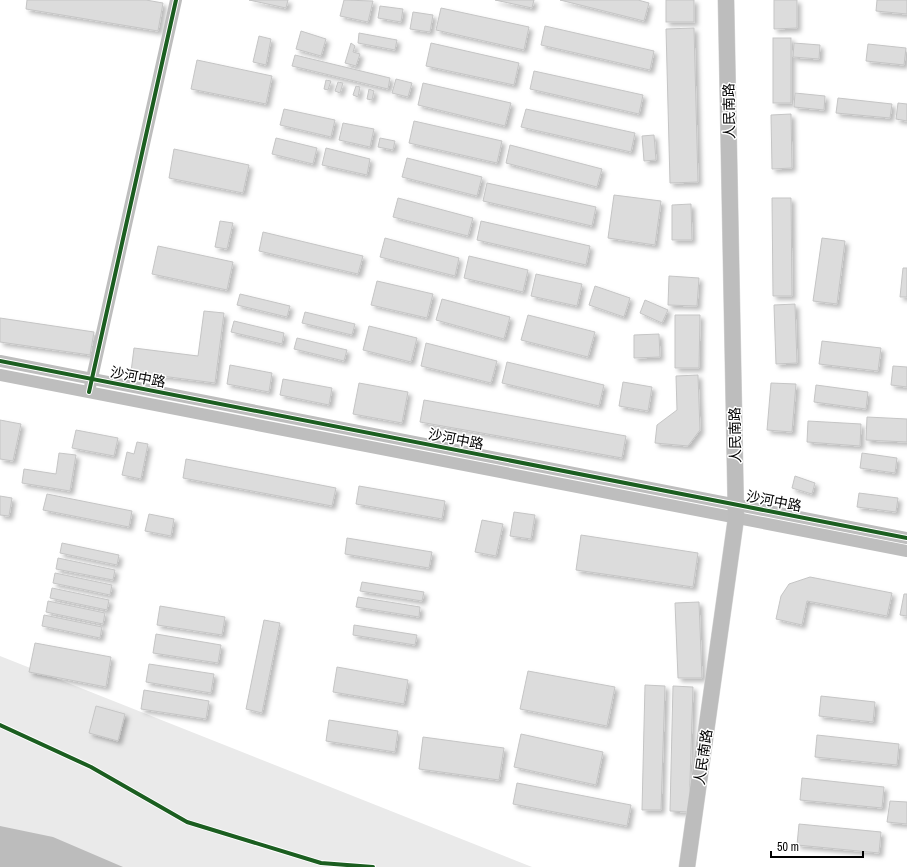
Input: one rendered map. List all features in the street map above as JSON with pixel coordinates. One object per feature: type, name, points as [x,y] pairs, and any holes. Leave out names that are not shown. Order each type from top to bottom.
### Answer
[{"type":"main road","name":"人民南路","points":[[687,867],[736,511],[726,0]]},
{"type":"street","points":[[90,392],[176,0]]},
{"type":"street","name":"沙河中路","points":[[0,361],[736,511],[907,552]]},
{"type":"street","name":"沙河中路","points":[[0,375],[736,511],[907,538]]},
{"type":"shaded area","points":[[0,656],[532,867],[0,867]]},
{"type":"shaded area","points":[[0,826],[53,837],[123,867],[0,867]]},
{"type":"building","points":[[27,0],[146,0],[163,3],[158,31],[26,9]]},
{"type":"building","points":[[249,0],[288,0],[286,8]]},
{"type":"building","points":[[344,0],[373,1],[368,22],[340,16]]},
{"type":"building","points":[[495,0],[534,0],[532,8]]},
{"type":"building","points":[[560,0],[638,0],[649,3],[644,21]]},
{"type":"building","points":[[666,0],[694,0],[694,22],[666,22]]},
{"type":"building","points":[[774,0],[797,0],[797,28],[774,29]]},
{"type":"building","points":[[877,0],[907,0],[907,14],[876,11]]},
{"type":"building","points":[[380,6],[403,9],[401,22],[378,18]]},
{"type":"building","points":[[441,8],[529,27],[524,50],[436,30]]},
{"type":"building","points":[[413,12],[433,15],[430,32],[410,29]]},
{"type":"building","points":[[545,26],[654,51],[650,70],[541,45]]},
{"type":"building","points":[[694,28],[698,182],[670,183],[666,29]]},
{"type":"building","points":[[301,31],[326,39],[321,56],[296,49]]},
{"type":"building","points":[[359,33],[397,40],[395,50],[358,43]]},
{"type":"building","points":[[259,36],[271,39],[266,65],[253,62]]},
{"type":"building","points":[[773,38],[791,38],[791,103],[773,103]]},
{"type":"building","points":[[351,43],[355,46],[353,52],[360,54],[356,66],[345,63]]},
{"type":"building","points":[[431,43],[519,63],[514,85],[426,66]]},
{"type":"building","points":[[794,43],[820,45],[819,59],[793,57]]},
{"type":"building","points":[[868,44],[906,48],[904,65],[866,61]]},
{"type":"building","points":[[295,55],[390,78],[388,89],[292,66]]},
{"type":"building","points":[[197,60],[272,76],[266,104],[191,89]]},
{"type":"building","points":[[534,71],[643,95],[639,114],[530,89]]},
{"type":"building","points":[[396,79],[412,83],[408,97],[392,93]]},
{"type":"building","points":[[326,80],[331,81],[328,90],[324,89]]},
{"type":"building","points":[[338,82],[343,83],[340,93],[335,91]]},
{"type":"building","points":[[423,83],[511,103],[505,126],[418,105]]},
{"type":"building","points":[[356,86],[360,87],[358,97],[353,95]]},
{"type":"building","points":[[369,89],[374,91],[372,100],[367,99]]},
{"type":"building","points":[[795,93],[825,96],[824,110],[794,107]]},
{"type":"building","points":[[838,98],[892,104],[890,118],[836,113]]},
{"type":"building","points":[[898,103],[907,104],[907,121],[896,119]]},
{"type":"building","points":[[284,109],[335,120],[331,137],[280,125]]},
{"type":"building","points":[[526,109],[635,133],[631,152],[521,127]]},
{"type":"building","points":[[791,114],[792,168],[772,169],[771,115]]},
{"type":"building","points":[[414,121],[502,141],[497,163],[409,143]]},
{"type":"building","points":[[343,123],[374,129],[370,147],[339,140]]},
{"type":"building","points":[[654,135],[656,160],[644,161],[642,136]]},
{"type":"building","points":[[276,138],[317,148],[313,164],[272,154]]},
{"type":"building","points":[[380,138],[395,141],[393,150],[378,147]]},
{"type":"building","points":[[510,145],[602,169],[597,187],[506,163]]},
{"type":"building","points":[[326,148],[370,159],[367,175],[322,165]]},
{"type":"building","points":[[174,149],[249,165],[243,193],[169,178]]},
{"type":"building","points":[[407,158],[482,177],[477,196],[402,177]]},
{"type":"building","points":[[487,183],[596,207],[592,226],[483,201]]},
{"type":"building","points":[[614,195],[661,201],[655,245],[608,238]]},
{"type":"building","points":[[398,198],[473,218],[468,236],[393,217]]},
{"type":"building","points":[[772,198],[791,198],[792,296],[773,296]]},
{"type":"building","points":[[691,204],[692,240],[672,240],[672,205]]},
{"type":"building","points":[[220,221],[233,223],[227,249],[215,247]]},
{"type":"building","points":[[481,221],[590,246],[586,265],[477,240]]},
{"type":"building","points":[[263,232],[363,256],[358,274],[259,251]]},
{"type":"building","points":[[385,238],[459,258],[455,276],[380,257]]},
{"type":"building","points":[[822,238],[845,241],[837,304],[813,301]]},
{"type":"building","points":[[158,246],[233,262],[227,290],[152,274]]},
{"type":"building","points":[[469,256],[528,270],[523,292],[464,278]]},
{"type":"building","points":[[903,268],[907,268],[907,297],[900,297]]},
{"type":"building","points":[[536,274],[582,284],[577,306],[531,296]]},
{"type":"building","points":[[669,276],[699,278],[697,306],[668,305]]},
{"type":"building","points":[[377,281],[433,294],[427,318],[371,305]]},
{"type":"building","points":[[595,286],[630,298],[624,317],[589,305]]},
{"type":"building","points":[[240,294],[290,306],[287,317],[237,305]]},
{"type":"building","points":[[442,299],[510,317],[504,339],[436,320]]},
{"type":"building","points":[[645,300],[668,310],[662,323],[640,313]]},
{"type":"building","points":[[795,304],[797,363],[776,364],[774,305]]},
{"type":"building","points":[[204,311],[224,313],[215,383],[131,372],[134,348],[198,356]]},
{"type":"building","points":[[305,312],[355,324],[352,335],[302,323]]},
{"type":"building","points":[[528,315],[595,332],[588,357],[521,340]]},
{"type":"building","points":[[675,315],[700,315],[699,368],[675,368]]},
{"type":"building","points":[[0,318],[94,332],[90,355],[0,342]]},
{"type":"building","points":[[234,321],[284,333],[282,344],[231,332]]},
{"type":"building","points":[[369,326],[417,338],[411,362],[363,350]]},
{"type":"building","points":[[659,334],[660,357],[634,358],[634,335]]},
{"type":"building","points":[[297,338],[347,350],[344,361],[294,349]]},
{"type":"building","points":[[822,341],[881,348],[878,371],[819,364]]},
{"type":"building","points":[[426,343],[497,361],[491,383],[421,366]]},
{"type":"building","points":[[507,362],[604,385],[599,406],[502,383]]},
{"type":"building","points":[[230,365],[272,373],[269,392],[227,384]]},
{"type":"building","points":[[893,366],[907,367],[907,387],[891,385]]},
{"type":"building","points":[[698,375],[700,430],[688,446],[655,443],[657,425],[677,410],[676,376]]},
{"type":"building","points":[[283,379],[332,388],[329,405],[280,395]]},
{"type":"building","points":[[623,382],[652,387],[648,411],[619,406]]},
{"type":"building","points":[[359,383],[408,392],[402,423],[353,414]]},
{"type":"building","points":[[771,383],[796,384],[792,432],[767,430]]},
{"type":"building","points":[[816,385],[868,392],[866,409],[814,402]]},
{"type":"building","points":[[424,400],[626,436],[622,458],[420,422]]},
{"type":"building","points":[[867,417],[907,419],[907,442],[866,440]]},
{"type":"building","points":[[0,420],[21,424],[13,461],[0,459]]},
{"type":"building","points":[[808,421],[861,424],[860,446],[807,442]]},
{"type":"building","points":[[76,430],[118,438],[114,456],[72,448]]},
{"type":"building","points":[[137,442],[148,444],[141,479],[122,475],[127,452],[134,454]]},
{"type":"building","points":[[59,453],[76,455],[70,491],[22,483],[24,469],[56,474]]},
{"type":"building","points":[[862,453],[897,458],[895,473],[860,468]]},
{"type":"building","points":[[186,459],[336,488],[332,506],[183,478]]},
{"type":"building","points":[[795,476],[815,483],[812,494],[792,488]]},
{"type":"building","points":[[359,486],[445,501],[442,519],[356,504]]},
{"type":"building","points":[[859,493],[898,498],[896,512],[857,507]]},
{"type":"building","points":[[47,494],[132,511],[129,527],[43,510]]},
{"type":"building","points":[[0,496],[12,498],[9,516],[0,515]]},
{"type":"building","points":[[514,512],[535,515],[531,539],[510,536]]},
{"type":"building","points":[[149,514],[174,519],[171,536],[145,531]]},
{"type":"building","points":[[482,520],[503,524],[496,556],[475,552]]},
{"type":"building","points":[[581,535],[698,553],[693,587],[576,570]]},
{"type":"building","points":[[347,538],[432,552],[429,568],[345,554]]},
{"type":"building","points":[[62,543],[119,555],[117,565],[60,553]]},
{"type":"building","points":[[58,558],[115,570],[113,580],[56,569]]},
{"type":"building","points":[[55,573],[112,585],[110,595],[53,583]]},
{"type":"building","points":[[810,577],[892,593],[887,616],[807,601],[802,625],[776,619],[781,596],[789,584]]},
{"type":"building","points":[[362,582],[424,592],[422,601],[360,591]]},
{"type":"building","points":[[52,588],[109,600],[107,610],[50,598]]},
{"type":"building","points":[[904,594],[907,594],[907,616],[900,615]]},
{"type":"building","points":[[358,597],[420,607],[419,617],[356,607]]},
{"type":"building","points":[[48,601],[105,613],[103,624],[46,612]]},
{"type":"building","points":[[699,602],[702,678],[678,678],[675,603]]},
{"type":"building","points":[[160,606],[225,617],[222,635],[157,625]]},
{"type":"building","points":[[44,615],[102,627],[100,638],[42,626]]},
{"type":"building","points":[[264,620],[280,623],[262,713],[246,709]]},
{"type":"building","points":[[354,625],[417,635],[415,645],[353,635]]},
{"type":"building","points":[[156,634],[221,645],[218,663],[153,653]]},
{"type":"building","points":[[35,643],[111,657],[106,687],[29,672]]},
{"type":"building","points":[[149,664],[214,674],[211,693],[146,682]]},
{"type":"building","points":[[337,667],[408,680],[404,704],[333,692]]},
{"type":"building","points":[[528,671],[615,687],[607,726],[520,709]]},
{"type":"building","points":[[645,685],[665,686],[661,810],[642,810]]},
{"type":"building","points":[[673,686],[693,687],[689,812],[670,811]]},
{"type":"building","points":[[144,690],[209,701],[206,719],[141,709]]},
{"type":"building","points":[[821,696],[875,702],[873,722],[819,716]]},
{"type":"building","points":[[96,706],[125,714],[118,741],[89,733]]},
{"type":"building","points":[[329,720],[398,731],[395,752],[326,741]]},
{"type":"building","points":[[521,734],[603,752],[596,785],[514,767]]},
{"type":"building","points":[[817,735],[899,744],[897,765],[815,757]]},
{"type":"building","points":[[423,737],[504,748],[499,780],[419,769]]},
{"type":"building","points":[[802,778],[884,787],[882,808],[800,800]]},
{"type":"building","points":[[517,783],[631,805],[627,826],[513,804]]},
{"type":"building","points":[[890,801],[907,802],[907,824],[887,822]]},
{"type":"building","points":[[799,824],[881,832],[879,853],[797,845]]},
{"type":"cycle path","points":[[89,392],[176,0]]},
{"type":"cycle path","points":[[0,361],[907,538]]},
{"type":"cycle path","points":[[0,725],[91,767],[187,822],[321,863],[373,867]]}]
